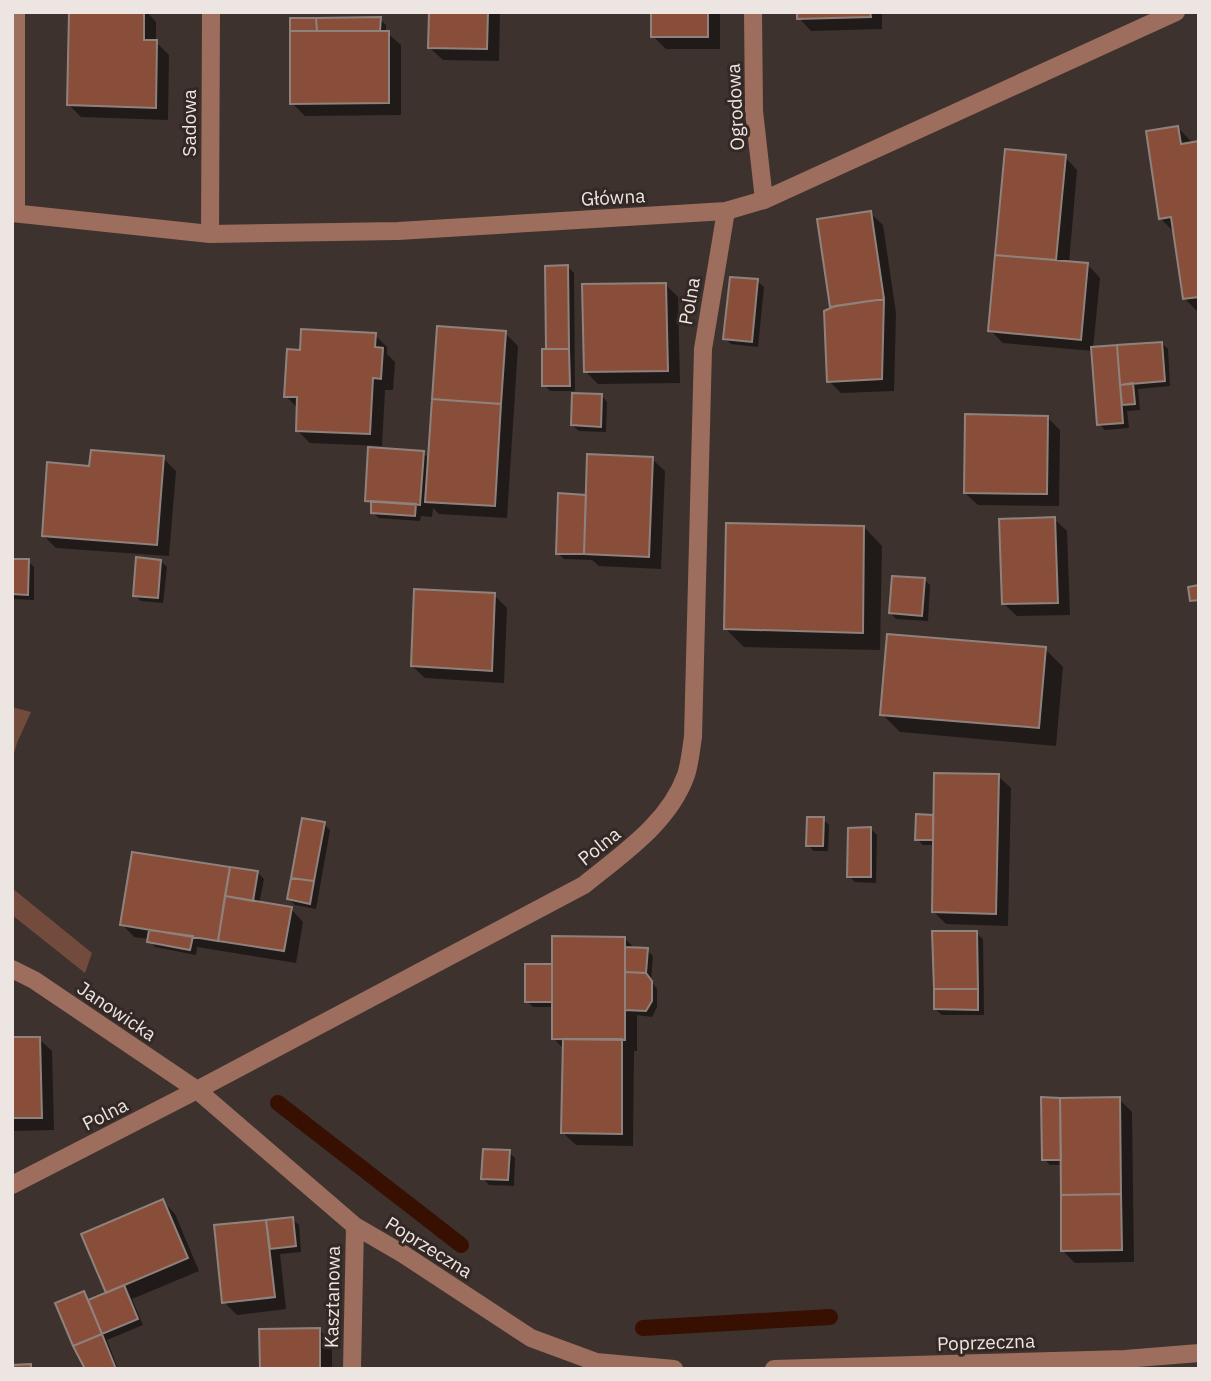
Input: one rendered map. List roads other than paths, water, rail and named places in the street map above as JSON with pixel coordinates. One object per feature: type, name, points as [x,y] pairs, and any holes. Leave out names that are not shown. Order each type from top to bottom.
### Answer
[{"type":"street","points":[[14,213],[16,12]]},
{"type":"street","name":"Sadowa","points":[[210,234],[211,12]]},
{"type":"street","name":"Ogrodowa","points":[[753,12],[754,111],[764,200]]},
{"type":"street","name":"Główna","points":[[14,213],[210,234],[398,231],[726,211],[764,200],[1176,12]]},
{"type":"street","name":"Polna","points":[[12,1185],[584,885],[640,839],[672,804],[686,774],[693,737],[703,349],[726,211]]},
{"type":"street","name":"Janowicka","points":[[12,969],[34,979],[197,1090]]},
{"type":"street","name":"Poprzeczna","points":[[197,1090],[355,1226],[403,1254],[531,1338],[596,1362],[674,1369]]},
{"type":"street","name":"Kasztanowa","points":[[352,1369],[355,1226]]},
{"type":"street","name":"Poprzeczna","points":[[774,1369],[1124,1364],[1199,1353]]},
{"type":"waterway","points":[[278,1103],[461,1245]]},
{"type":"waterway","points":[[643,1328],[830,1317]]}]
